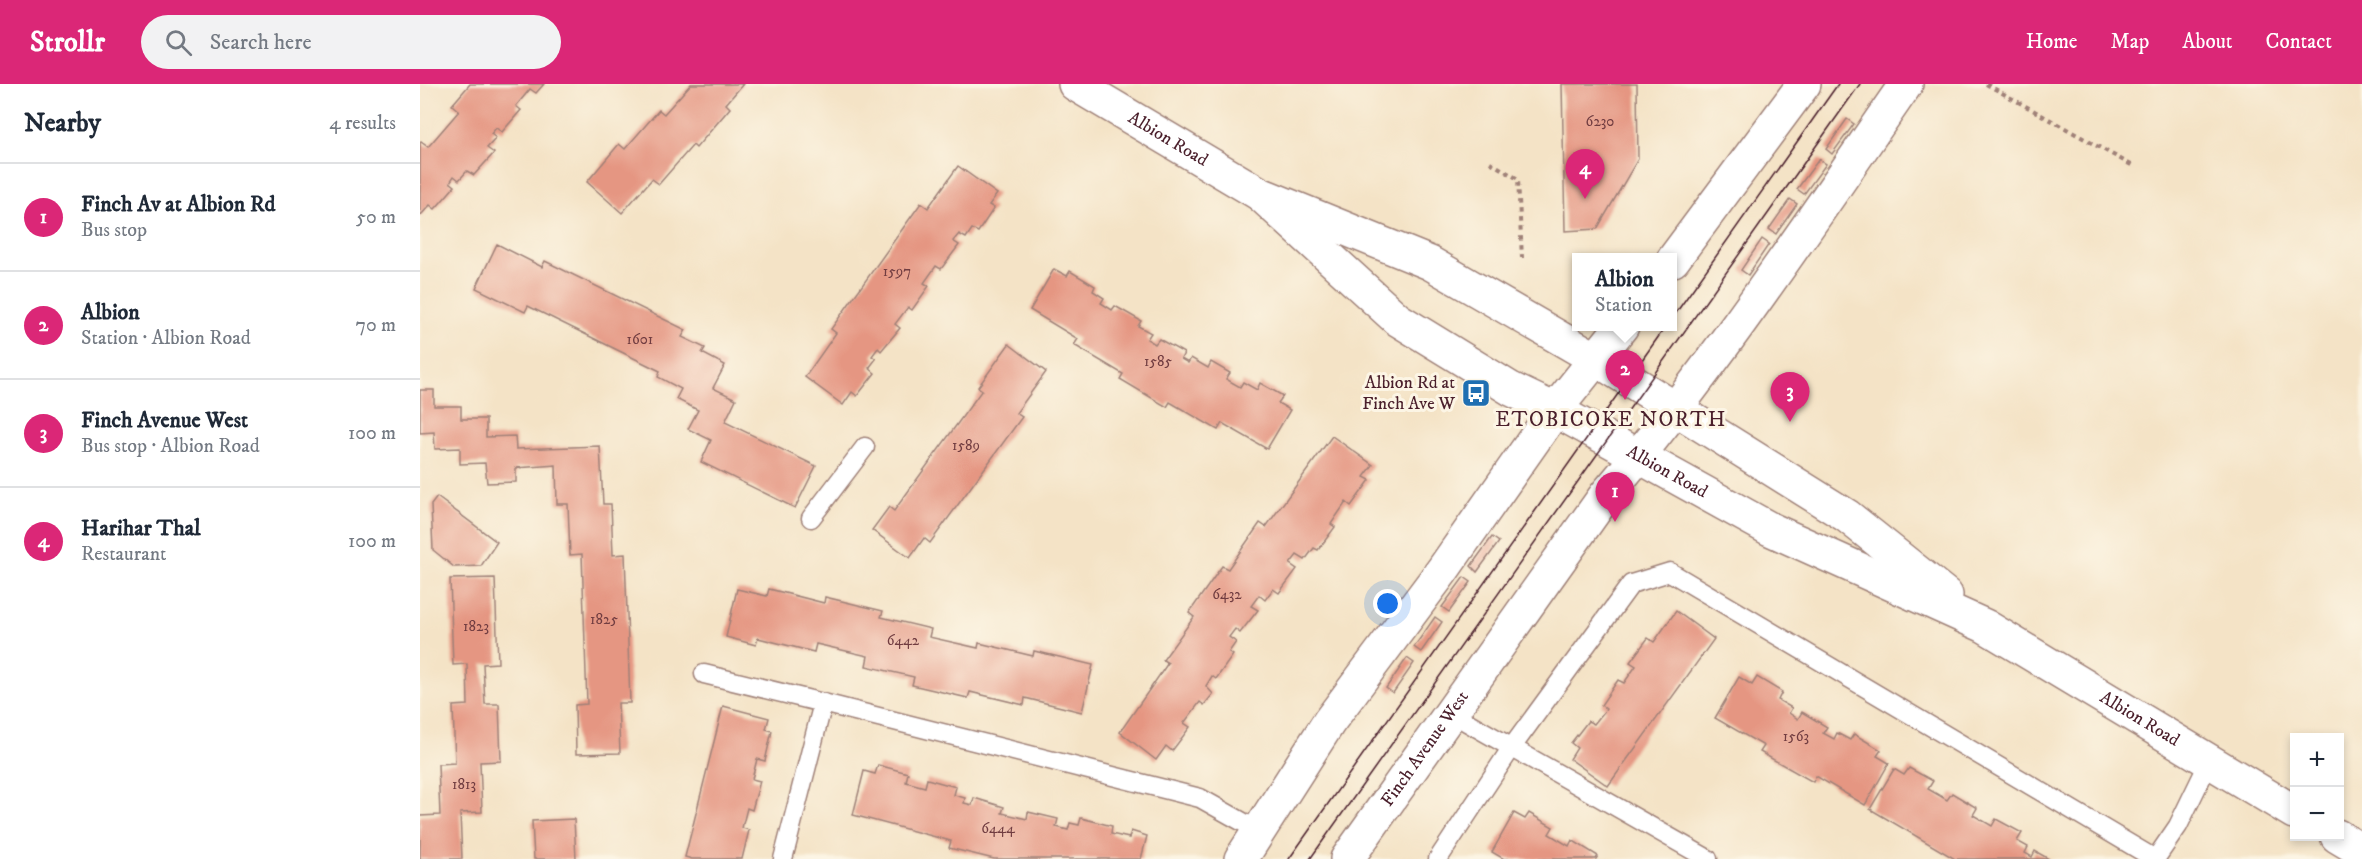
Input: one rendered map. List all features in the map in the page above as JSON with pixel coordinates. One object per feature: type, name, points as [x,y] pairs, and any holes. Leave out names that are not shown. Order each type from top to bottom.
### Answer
[{"type":"main road","name":"Albion Road","points":[[1075,84],[1260,194],[1430,263],[1596,359],[1848,516],[1985,626]]},
{"type":"main road","points":[[1677,255],[1804,84]]},
{"type":"main road","name":"Finch Avenue West","points":[[1347,859],[1605,496],[1676,408],[1760,294],[1906,84]]},
{"type":"main road","name":"Albion Road","points":[[1260,194],[1397,319],[1511,389],[1555,410],[1770,529],[1985,626],[2290,809]]},
{"type":"main road","points":[[1240,859],[1329,722],[1442,572],[1555,410],[1619,331]]},
{"type":"lane","points":[[811,518],[865,447]]},
{"type":"lane","points":[[1437,859],[1512,747],[1631,584],[1670,572],[2155,859],[2178,826],[2209,762]]},
{"type":"lane","points":[[704,674],[1200,798],[1257,830]]},
{"type":"lane","points":[[783,859],[823,703]]},
{"type":"lane","points":[[1452,713],[1698,857]]},
{"type":"path","points":[[1986,84],[2133,166]]},
{"type":"path","points":[[1490,162],[1518,179],[1522,258]]},
{"type":"building","points":[[470,84],[544,84],[536,93],[530,89],[516,106],[521,110],[502,132],[496,128],[491,134],[496,138],[487,148],[494,153],[474,175],[467,171],[459,180],[454,176],[450,182],[455,186],[435,209],[430,205],[420,216],[420,143],[428,147],[459,111],[452,105]]},
{"type":"building","points":[[691,84],[743,84],[726,104],[730,108],[696,148],[693,145],[659,184],[652,179],[622,213],[587,182],[619,144],[625,149],[659,110],[664,114]]},
{"type":"building","points":[[1562,84],[1637,84],[1638,159],[1597,229],[1565,231]]},
{"type":"building","points":[[1847,119],[1854,124],[1832,154],[1826,149]]},
{"type":"building","points":[[1819,159],[1826,164],[1804,194],[1797,189]]},
{"type":"building","points":[[958,166],[997,194],[989,205],[994,208],[978,232],[972,229],[966,238],[959,234],[953,241],[959,245],[941,269],[936,266],[924,283],[929,286],[912,310],[908,307],[895,324],[900,328],[881,351],[878,348],[872,356],[876,359],[869,368],[875,373],[857,396],[852,392],[843,405],[805,377],[836,333],[831,329],[921,203],[928,208]]},
{"type":"building","points":[[1790,199],[1797,204],[1776,234],[1769,229]]},
{"type":"building","points":[[1762,239],[1769,244],[1748,275],[1741,270]]},
{"type":"building","points":[[497,244],[542,267],[545,261],[686,330],[682,337],[705,348],[702,353],[725,365],[713,388],[736,399],[725,422],[816,466],[795,508],[701,462],[711,440],[688,429],[698,410],[676,399],[681,389],[658,377],[660,371],[528,306],[525,312],[476,288]]},
{"type":"building","points":[[1054,269],[1067,276],[1070,271],[1095,286],[1093,291],[1104,298],[1101,303],[1112,310],[1115,306],[1141,321],[1138,326],[1151,333],[1147,339],[1155,344],[1159,339],[1184,353],[1181,359],[1188,363],[1191,358],[1208,368],[1211,362],[1230,373],[1226,379],[1240,387],[1243,382],[1257,390],[1260,383],[1283,396],[1278,403],[1290,410],[1267,449],[1222,423],[1218,430],[1170,402],[1167,407],[1120,379],[1123,374],[1074,345],[1078,339],[1030,310]]},
{"type":"building","points":[[1009,344],[1046,372],[1016,413],[1022,417],[930,543],[924,538],[910,558],[872,530],[889,507],[894,511],[982,390],[978,387]]},
{"type":"building","points":[[420,390],[434,390],[434,406],[461,406],[461,419],[486,419],[486,437],[515,436],[516,449],[600,446],[603,504],[611,504],[613,555],[625,554],[630,703],[618,703],[620,753],[576,754],[575,705],[587,704],[582,554],[570,555],[568,504],[557,504],[556,465],[516,468],[516,482],[487,483],[485,463],[460,464],[460,448],[435,449],[434,432],[420,433]]},
{"type":"building","points":[[1332,436],[1373,465],[1364,477],[1370,480],[1351,506],[1346,502],[1331,524],[1335,527],[1318,550],[1314,548],[1305,560],[1297,555],[1290,564],[1297,569],[1279,593],[1273,589],[1265,600],[1259,595],[1251,606],[1258,610],[1240,633],[1235,629],[1229,637],[1236,642],[1229,652],[1233,655],[1216,679],[1212,676],[1206,686],[1213,694],[1204,705],[1200,702],[1184,723],[1190,727],[1172,751],[1166,746],[1156,760],[1120,732],[1168,663],[1163,660],[1194,617],[1189,613],[1222,566],[1228,569],[1260,523],[1266,527]]},
{"type":"building","points":[[437,497],[497,542],[481,566],[454,567],[433,550],[431,505]]},
{"type":"building","points":[[1492,537],[1499,542],[1477,572],[1471,566]]},
{"type":"building","points":[[1464,577],[1471,582],[1449,612],[1442,607]]},
{"type":"building","points":[[495,578],[498,663],[483,664],[485,704],[499,704],[501,761],[480,762],[482,812],[460,813],[462,859],[420,859],[420,816],[440,815],[438,764],[455,763],[453,706],[468,705],[467,664],[453,665],[450,579]]},
{"type":"building","points":[[737,589],[767,596],[769,589],[824,603],[825,597],[883,611],[881,617],[931,629],[929,637],[978,648],[979,643],[1033,656],[1034,651],[1093,665],[1082,712],[1025,698],[1024,705],[970,692],[968,698],[912,685],[914,677],[866,666],[868,656],[816,644],[814,652],[758,638],[756,645],[726,637]]},
{"type":"building","points":[[1676,611],[1714,639],[1608,786],[1570,759],[1577,748],[1571,743],[1588,721],[1594,724],[1606,709],[1601,705],[1618,680],[1624,683],[1636,666],[1630,662],[1648,638],[1654,642]]},
{"type":"building","points":[[1435,617],[1442,622],[1421,652],[1414,647]]},
{"type":"building","points":[[1407,658],[1414,663],[1393,693],[1386,688]]},
{"type":"building","points":[[1739,677],[1752,685],[1757,677],[1782,692],[1778,700],[1792,708],[1789,713],[1798,719],[1802,712],[1827,727],[1823,733],[1834,739],[1837,733],[1850,740],[1854,734],[1881,750],[1877,756],[1889,763],[1865,805],[1816,776],[1813,782],[1760,752],[1764,746],[1715,718]]},
{"type":"building","points":[[723,706],[769,718],[766,729],[772,731],[765,761],[757,759],[752,779],[760,781],[752,810],[747,808],[742,828],[749,830],[742,859],[692,859],[685,857]]},
{"type":"building","points":[[878,765],[908,773],[906,782],[925,787],[927,779],[956,787],[954,795],[965,798],[964,803],[972,805],[974,798],[1004,807],[1002,813],[1027,819],[1028,812],[1058,819],[1056,827],[1068,830],[1070,823],[1079,825],[1081,818],[1112,826],[1111,834],[1129,838],[1131,831],[1147,836],[1141,859],[994,859],[949,848],[951,841],[853,815],[864,771],[875,774]]},
{"type":"building","points":[[1909,768],[1933,781],[1928,789],[1947,800],[1952,793],[1977,808],[1973,815],[1992,826],[1996,819],[2022,833],[2017,841],[2028,847],[2025,853],[2032,857],[2035,851],[2049,859],[1955,859],[1870,809],[1894,769],[1904,775]]},
{"type":"building","points":[[1514,813],[1525,819],[1529,813],[1553,827],[1549,834],[1569,846],[1572,840],[1598,856],[1596,859],[1504,859],[1492,852]]},
{"type":"building","points":[[574,819],[576,859],[534,859],[532,821]]},
{"type":"tram line","points":[[1677,311],[1838,84]]},
{"type":"tram line","points":[[1310,859],[1860,84]]},
{"type":"tram line","points":[[1289,859],[1662,331]]},
{"type":"place","name":"Harihar Thal","points":[[1585,199]]},
{"type":"place","name":"Albion Rd at Finch Ave W","points":[[1476,393]]},
{"type":"place","name":"Albion","points":[[1625,400]]},
{"type":"place","name":"Finch Avenue West","points":[[1790,422]]},
{"type":"place","name":"Finch Av at Albion Rd","points":[[1615,522]]},
{"type":"district","name":"ETOBICOKE NORTH","points":[[1611,420]]}]
